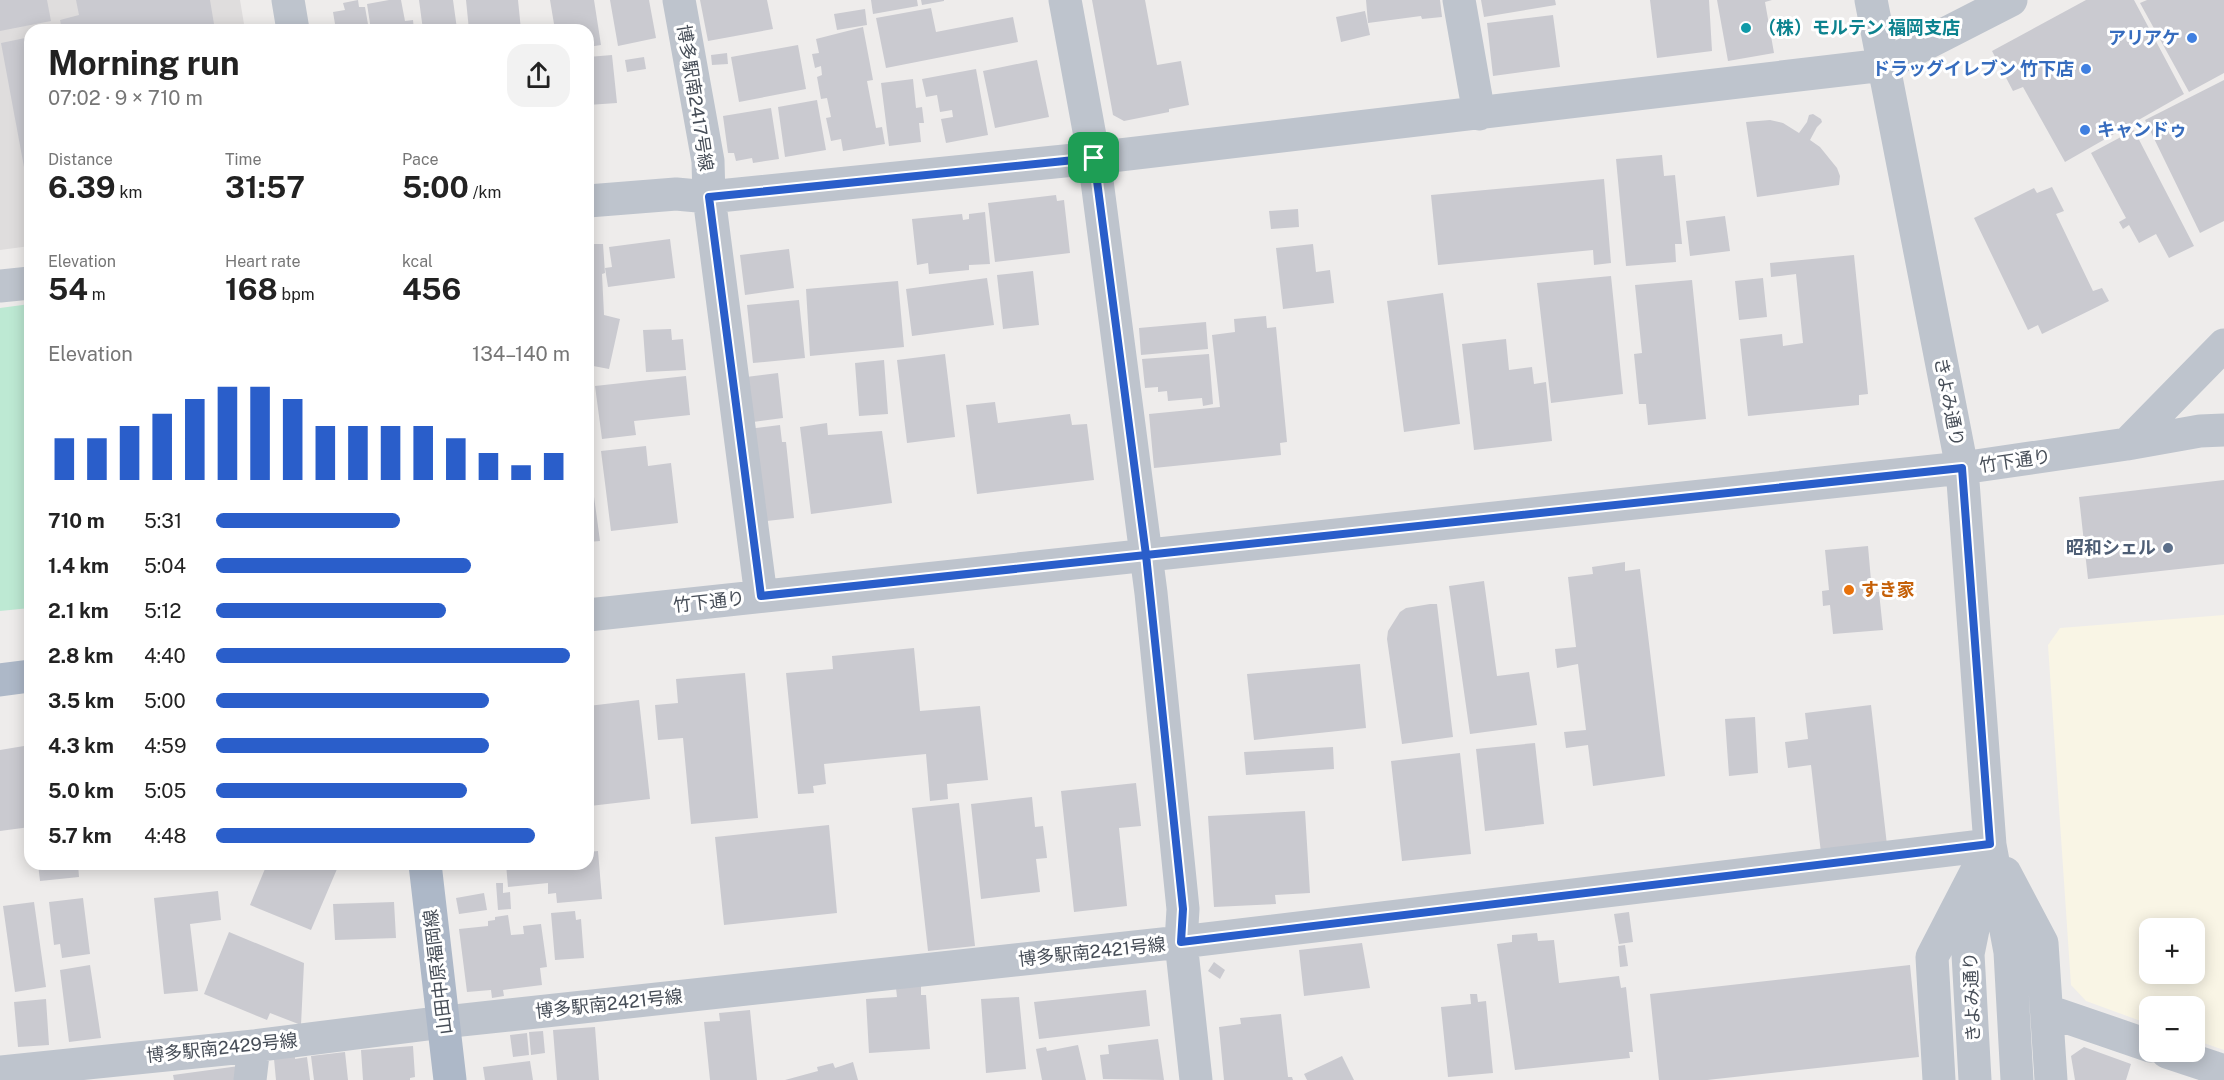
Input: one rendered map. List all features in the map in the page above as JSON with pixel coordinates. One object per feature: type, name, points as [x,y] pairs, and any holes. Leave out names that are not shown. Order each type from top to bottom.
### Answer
[{"type":"main road","points":[[0,680],[24,677]]},
{"type":"main road","name":"山田中原福岡線","points":[[426,870],[450,1080]]},
{"type":"street","points":[[288,0],[292,24]]},
{"type":"street","name":"博多駅南2417号線","points":[[679,0],[708,161],[709,197],[761,596]]},
{"type":"street","points":[[1065,0],[1094,158],[1146,555],[1183,909],[1181,942],[1196,1080]]},
{"type":"street","points":[[1459,0],[1479,114]]},
{"type":"street","name":"きよみ通り","points":[[1871,0],[1962,468],[1990,844],[2010,952],[2017,1080]]},
{"type":"street","points":[[594,201],[676,194],[709,197],[1094,158],[1884,65],[2011,0]]},
{"type":"street","points":[[0,286],[24,284]]},
{"type":"street","points":[[2127,444],[2224,345]]},
{"type":"street","name":"竹下通り","points":[[594,614],[1962,468],[2200,431],[2224,430]]},
{"type":"street","points":[[1990,844],[2042,943],[2051,1080]]},
{"type":"street","points":[[1939,1080],[1932,957],[1990,844]]},
{"type":"street","name":"きよみ通り","points":[[1975,1080],[1968,954],[1990,844]]},
{"type":"street","name":"博多駅南2421号線","points":[[444,1022],[1181,942],[1990,844]]},
{"type":"street","points":[[2048,1011],[2139,1042]]},
{"type":"street","name":"博多駅南2429号線","points":[[0,1072],[254,1046],[444,1022]]},
{"type":"street","points":[[250,1080],[254,1046]]},
{"type":"street","points":[[2197,1062],[2224,1071]]},
{"type":"shaded area","points":[[0,0],[240,0],[244,24],[24,24],[24,247],[0,250]]},
{"type":"shaded area","points":[[2224,615],[2224,1050],[2205,1043],[2205,996],[2139,996],[2139,1020],[2086,1001],[2071,985],[2048,645],[2060,628]]},
{"type":"green space","points":[[24,305],[24,609],[0,611],[0,308]]},
{"type":"building","points":[[0,0],[47,0],[51,21],[24,24],[24,26],[0,31]]},
{"type":"building","points":[[76,0],[210,0],[214,24],[61,24],[60,20],[79,15]]},
{"type":"building","points":[[358,0],[359,7],[365,7],[368,24],[335,24],[333,12],[345,10],[343,3]]},
{"type":"building","points":[[401,0],[405,21],[413,20],[413,24],[370,24],[367,4]]},
{"type":"building","points":[[419,0],[453,0],[456,24],[422,24]]},
{"type":"building","points":[[466,0],[518,0],[520,24],[468,24]]},
{"type":"building","points":[[550,0],[594,0],[601,45],[594,46],[594,24],[554,24]]},
{"type":"building","points":[[610,0],[649,0],[656,38],[618,46]]},
{"type":"building","points":[[700,0],[767,0],[773,29],[708,41]]},
{"type":"building","points":[[871,0],[917,0],[918,6],[873,14]]},
{"type":"building","points":[[921,0],[944,0],[944,1],[922,5]]},
{"type":"building","points":[[1092,0],[1145,0],[1157,65],[1181,61],[1189,105],[1169,109],[1169,112],[1124,121],[1113,115]]},
{"type":"building","points":[[1366,0],[1440,0],[1442,17],[1422,19],[1421,16],[1368,23]]},
{"type":"building","points":[[1481,0],[1555,0],[1556,5],[1484,17]]},
{"type":"building","points":[[1650,0],[1709,0],[1712,51],[1657,58]]},
{"type":"building","name":"（株）モルテン 福岡支店","points":[[1717,0],[1772,0],[1765,2],[1774,53],[1728,61]]},
{"type":"building","name":"ドラッグイレブン 竹下店","points":[[2086,0],[2134,0],[2184,94],[2065,162],[2023,87],[2013,91],[1992,51]]},
{"type":"building","name":"アリアケ","points":[[2147,0],[2224,0],[2224,73],[2189,92],[2140,3]]},
{"type":"building","points":[[931,8],[936,32],[1013,17],[1018,42],[886,68],[876,18]]},
{"type":"building","points":[[865,9],[867,25],[837,30],[834,14]]},
{"type":"building","points":[[1365,11],[1370,35],[1341,42],[1336,17]]},
{"type":"building","points":[[1553,15],[1560,67],[1493,76],[1487,23]]},
{"type":"building","points":[[863,27],[873,80],[867,81],[876,128],[882,127],[885,144],[843,151],[841,139],[831,141],[826,118],[831,117],[827,98],[821,99],[817,77],[822,75],[821,66],[815,68],[812,54],[819,53],[816,39]]},
{"type":"building","points":[[24,38],[24,167],[1,43]]},
{"type":"building","points":[[798,45],[806,89],[739,102],[731,57]]},
{"type":"building","points":[[727,53],[728,64],[712,65],[711,55]]},
{"type":"building","points":[[612,55],[617,103],[594,105],[594,56]]},
{"type":"building","points":[[644,57],[646,69],[627,72],[625,60]]},
{"type":"building","points":[[1037,60],[1049,117],[995,128],[983,71]]},
{"type":"building","points":[[976,69],[988,135],[946,143],[941,119],[953,117],[952,110],[940,112],[937,95],[926,97],[922,79]]},
{"type":"building","points":[[913,79],[916,108],[922,107],[924,123],[919,123],[921,142],[889,146],[881,83]]},
{"type":"building","points":[[2224,80],[2224,221],[2200,233],[2145,120]]},
{"type":"building","points":[[817,100],[826,150],[785,157],[778,107]]},
{"type":"building","points":[[771,108],[779,159],[753,163],[752,158],[736,161],[734,153],[728,153],[723,116]]},
{"type":"building","points":[[1813,114],[1822,122],[1810,140],[1820,147],[1837,168],[1840,176],[1839,185],[1757,197],[1746,122],[1770,120],[1783,123],[1799,133],[1809,115]]},
{"type":"building","points":[[2134,130],[2194,246],[2169,258],[2156,234],[2139,243],[2129,225],[2123,229],[2119,222],[2126,218],[2091,153]]},
{"type":"building","points":[[1662,155],[1664,176],[1675,175],[1682,244],[1675,244],[1676,262],[1626,266],[1616,159]]},
{"type":"building","points":[[1604,179],[1611,263],[1594,265],[1593,250],[1438,265],[1431,195]]},
{"type":"building","points":[[2052,187],[2064,211],[2056,214],[2093,291],[2102,288],[2109,301],[2042,334],[2038,325],[2028,330],[1974,218],[2034,188],[2037,193]]},
{"type":"building","points":[[1056,195],[1057,201],[1064,200],[1070,253],[995,262],[988,203]]},
{"type":"building","points":[[1298,209],[1299,227],[1271,229],[1269,211]]},
{"type":"building","points":[[985,212],[990,264],[969,265],[969,270],[929,274],[928,263],[917,265],[912,219],[962,214],[963,220],[969,219],[969,214]]},
{"type":"building","points":[[1725,216],[1730,251],[1690,256],[1686,221]]},
{"type":"building","points":[[670,239],[675,278],[608,287],[605,268],[612,267],[609,247]]},
{"type":"building","points":[[594,244],[603,244],[604,315],[620,319],[609,369],[594,366]]},
{"type":"building","points":[[1313,244],[1316,272],[1330,270],[1334,303],[1283,309],[1276,248]]},
{"type":"building","points":[[789,249],[794,288],[745,295],[740,255]]},
{"type":"building","points":[[1854,255],[1868,394],[1859,395],[1859,405],[1748,416],[1740,339],[1782,334],[1783,346],[1803,343],[1796,274],[1771,277],[1770,263]]},
{"type":"building","points":[[1033,271],[1039,325],[1003,329],[997,275]]},
{"type":"building","points":[[1611,276],[1623,394],[1551,403],[1537,283]]},
{"type":"building","points":[[987,278],[994,325],[912,336],[906,289]]},
{"type":"building","points":[[1763,278],[1767,317],[1739,320],[1735,281]]},
{"type":"building","points":[[1692,280],[1706,419],[1648,425],[1646,404],[1639,404],[1634,354],[1642,353],[1635,285]]},
{"type":"building","points":[[898,281],[904,347],[810,356],[806,289]]},
{"type":"building","points":[[1443,293],[1460,424],[1404,432],[1387,301]]},
{"type":"building","points":[[799,300],[805,358],[753,363],[747,305]]},
{"type":"building","points":[[1266,316],[1267,328],[1276,327],[1287,442],[1280,443],[1281,455],[1154,468],[1149,414],[1220,407],[1212,335],[1235,332],[1234,319]]},
{"type":"building","points":[[1206,322],[1208,349],[1141,355],[1139,328]]},
{"type":"building","points":[[671,329],[672,340],[683,339],[686,370],[646,372],[643,330]]},
{"type":"building","points":[[1506,339],[1509,370],[1532,367],[1534,384],[1546,382],[1552,441],[1474,450],[1462,344]]},
{"type":"building","points":[[945,354],[955,437],[907,443],[897,360]]},
{"type":"building","points":[[1209,354],[1213,404],[1203,406],[1202,398],[1168,401],[1167,391],[1158,392],[1158,387],[1145,388],[1142,359]]},
{"type":"building","points":[[884,360],[888,414],[859,416],[855,363]]},
{"type":"building","points":[[778,373],[783,418],[753,422],[746,377]]},
{"type":"building","points":[[686,376],[690,415],[634,421],[636,435],[602,439],[595,386]]},
{"type":"building","points":[[995,402],[998,423],[1070,414],[1072,425],[1087,424],[1094,480],[977,494],[966,405]]},
{"type":"building","points":[[827,423],[828,435],[882,431],[892,503],[811,514],[800,427]]},
{"type":"building","points":[[780,425],[782,442],[786,442],[794,518],[758,522],[748,429]]},
{"type":"building","points":[[646,446],[648,466],[671,463],[678,523],[611,531],[601,451]]},
{"type":"building","points":[[2224,480],[2224,564],[2088,579],[2079,497]]},
{"type":"building","points":[[594,496],[600,541],[594,542]]},
{"type":"building","name":"すき家","points":[[1868,546],[1872,592],[1879,592],[1883,630],[1833,634],[1830,605],[1823,606],[1822,591],[1829,590],[1825,550]]},
{"type":"building","points":[[1625,562],[1625,571],[1640,569],[1665,776],[1593,786],[1588,745],[1566,748],[1564,732],[1586,730],[1578,664],[1557,668],[1555,649],[1576,647],[1568,577],[1593,574],[1592,567]]},
{"type":"building","points":[[1484,581],[1497,676],[1529,672],[1537,725],[1470,734],[1449,586]]},
{"type":"building","points":[[1437,604],[1453,737],[1402,744],[1387,639],[1388,631],[1400,612],[1406,608]]},
{"type":"building","points":[[914,648],[920,711],[980,706],[988,780],[947,784],[948,799],[930,801],[926,754],[824,764],[826,784],[813,786],[814,793],[798,794],[786,673],[833,669],[832,656]]},
{"type":"building","points":[[1360,664],[1366,728],[1254,740],[1247,674]]},
{"type":"building","points":[[745,673],[758,818],[691,824],[683,738],[658,740],[655,705],[678,703],[676,679]]},
{"type":"building","points":[[639,700],[650,799],[594,806],[594,705]]},
{"type":"building","points":[[1871,705],[1887,845],[1821,853],[1811,765],[1788,768],[1785,742],[1808,739],[1805,713]]},
{"type":"building","points":[[1755,717],[1758,773],[1729,776],[1725,719]]},
{"type":"building","points":[[1535,743],[1544,824],[1485,831],[1476,749]]},
{"type":"building","points":[[24,746],[24,828],[0,831],[0,750]]},
{"type":"building","points":[[1333,747],[1334,769],[1246,775],[1244,752]]},
{"type":"building","points":[[1460,753],[1471,854],[1402,861],[1391,761]]},
{"type":"building","points":[[1136,783],[1141,826],[1119,828],[1127,906],[1074,912],[1061,791]]},
{"type":"building","points":[[1032,797],[1035,827],[1043,826],[1047,858],[1036,859],[1040,892],[981,899],[971,804]]},
{"type":"building","points":[[959,803],[975,946],[928,951],[912,808]]},
{"type":"building","points":[[1305,811],[1310,893],[1275,895],[1276,904],[1214,907],[1208,816]]},
{"type":"building","points":[[829,825],[837,913],[724,925],[715,837]]},
{"type":"building","points":[[594,851],[598,851],[602,899],[557,903],[556,893],[548,894],[548,883],[508,887],[507,870],[594,870]]},
{"type":"building","points":[[39,870],[78,870],[79,877],[40,881]]},
{"type":"building","points":[[265,870],[337,870],[311,930],[250,905]]},
{"type":"building","points":[[496,883],[503,883],[503,893],[510,892],[511,909],[498,910]]},
{"type":"building","points":[[218,891],[221,920],[190,924],[198,991],[164,994],[154,898]]},
{"type":"building","points":[[484,893],[487,910],[459,914],[456,898]]},
{"type":"building","points":[[83,898],[90,954],[62,958],[60,944],[54,945],[49,902]]},
{"type":"building","points":[[34,902],[46,987],[15,992],[3,906]]},
{"type":"building","points":[[394,902],[396,938],[335,940],[333,904]]},
{"type":"building","points":[[575,911],[576,920],[581,919],[584,958],[555,960],[551,913]]},
{"type":"building","points":[[1629,912],[1633,942],[1619,944],[1614,914]]},
{"type":"building","points":[[508,915],[511,935],[524,934],[523,926],[541,924],[547,967],[540,968],[542,985],[503,990],[504,996],[492,998],[491,990],[467,992],[459,929],[488,926],[488,921],[495,920],[495,917]]},
{"type":"building","points":[[229,932],[304,963],[301,1025],[270,1013],[267,1020],[204,994]]},
{"type":"building","points":[[1537,933],[1538,941],[1554,940],[1559,983],[1619,976],[1621,988],[1626,987],[1633,1052],[1629,1052],[1630,1058],[1515,1070],[1497,944],[1512,942],[1512,935]]},
{"type":"building","points":[[1362,943],[1370,988],[1304,996],[1299,950]]},
{"type":"building","points":[[1625,945],[1628,966],[1620,967],[1618,946]]},
{"type":"building","points":[[1214,962],[1225,970],[1220,979],[1208,971]]},
{"type":"building","points":[[90,965],[101,1038],[69,1042],[60,970]]},
{"type":"building","points":[[1910,965],[1919,1057],[1707,1080],[1659,1080],[1650,994]]},
{"type":"building","points":[[921,986],[921,995],[926,995],[930,1049],[869,1053],[866,999],[897,997],[896,988]]},
{"type":"building","points":[[1146,990],[1150,1026],[1039,1039],[1034,1002]]},
{"type":"building","points":[[1470,994],[1477,994],[1478,1002],[1486,1001],[1493,1073],[1448,1077],[1441,1007],[1471,1004]]},
{"type":"building","points":[[1019,997],[1026,1069],[986,1073],[981,999]]},
{"type":"building","points":[[46,999],[49,1045],[18,1047],[14,1002]]},
{"type":"building","points":[[750,1010],[757,1080],[710,1080],[704,1022],[720,1021],[719,1013]]},
{"type":"building","points":[[1281,1014],[1288,1077],[1292,1077],[1293,1080],[1224,1080],[1219,1027],[1241,1024],[1240,1018]]},
{"type":"building","points":[[595,1027],[599,1080],[557,1080],[553,1030]]},
{"type":"building","points":[[543,1031],[545,1053],[531,1055],[529,1032]]},
{"type":"building","points":[[527,1033],[529,1055],[513,1057],[510,1035]]},
{"type":"building","points":[[1158,1039],[1164,1080],[1103,1079],[1100,1055],[1109,1054],[1108,1045]]},
{"type":"building","points":[[1078,1045],[1086,1080],[1042,1080],[1036,1049],[1046,1047],[1047,1051]]},
{"type":"building","points":[[413,1046],[415,1077],[410,1080],[363,1080],[361,1050]]},
{"type":"building","points":[[2084,1047],[2131,1064],[2126,1080],[2075,1080],[2071,1056]]},
{"type":"building","points":[[345,1052],[348,1080],[314,1080],[311,1056]]},
{"type":"building","points":[[295,1056],[295,1059],[307,1057],[310,1080],[276,1080],[274,1059]]},
{"type":"building","points":[[1342,1056],[1354,1080],[1307,1080],[1304,1074]]},
{"type":"building","points":[[530,1061],[533,1080],[485,1080],[483,1067]]},
{"type":"building","points":[[853,1062],[858,1080],[785,1080],[818,1071],[817,1067],[833,1063],[835,1068]]},
{"type":"building","points":[[239,1066],[240,1080],[174,1080],[173,1075]]},
{"type":"place","name":"（株）モルテン 福岡支店","points":[[1746,28]]},
{"type":"place","name":"アリアケ","points":[[2192,38]]},
{"type":"place","name":"ドラッグイレブン 竹下店","points":[[2086,69]]},
{"type":"place","name":"キャンドゥ","points":[[2085,130]]},
{"type":"place","name":"昭和シェル","points":[[2168,548]]},
{"type":"place","name":"すき家","points":[[1849,590]]},
{"type":"route","points":[[1094,158],[709,197],[761,596],[1146,555],[1152,593],[1183,909],[1181,942],[1990,844],[1962,468],[1146,555],[1094,158]]}]
